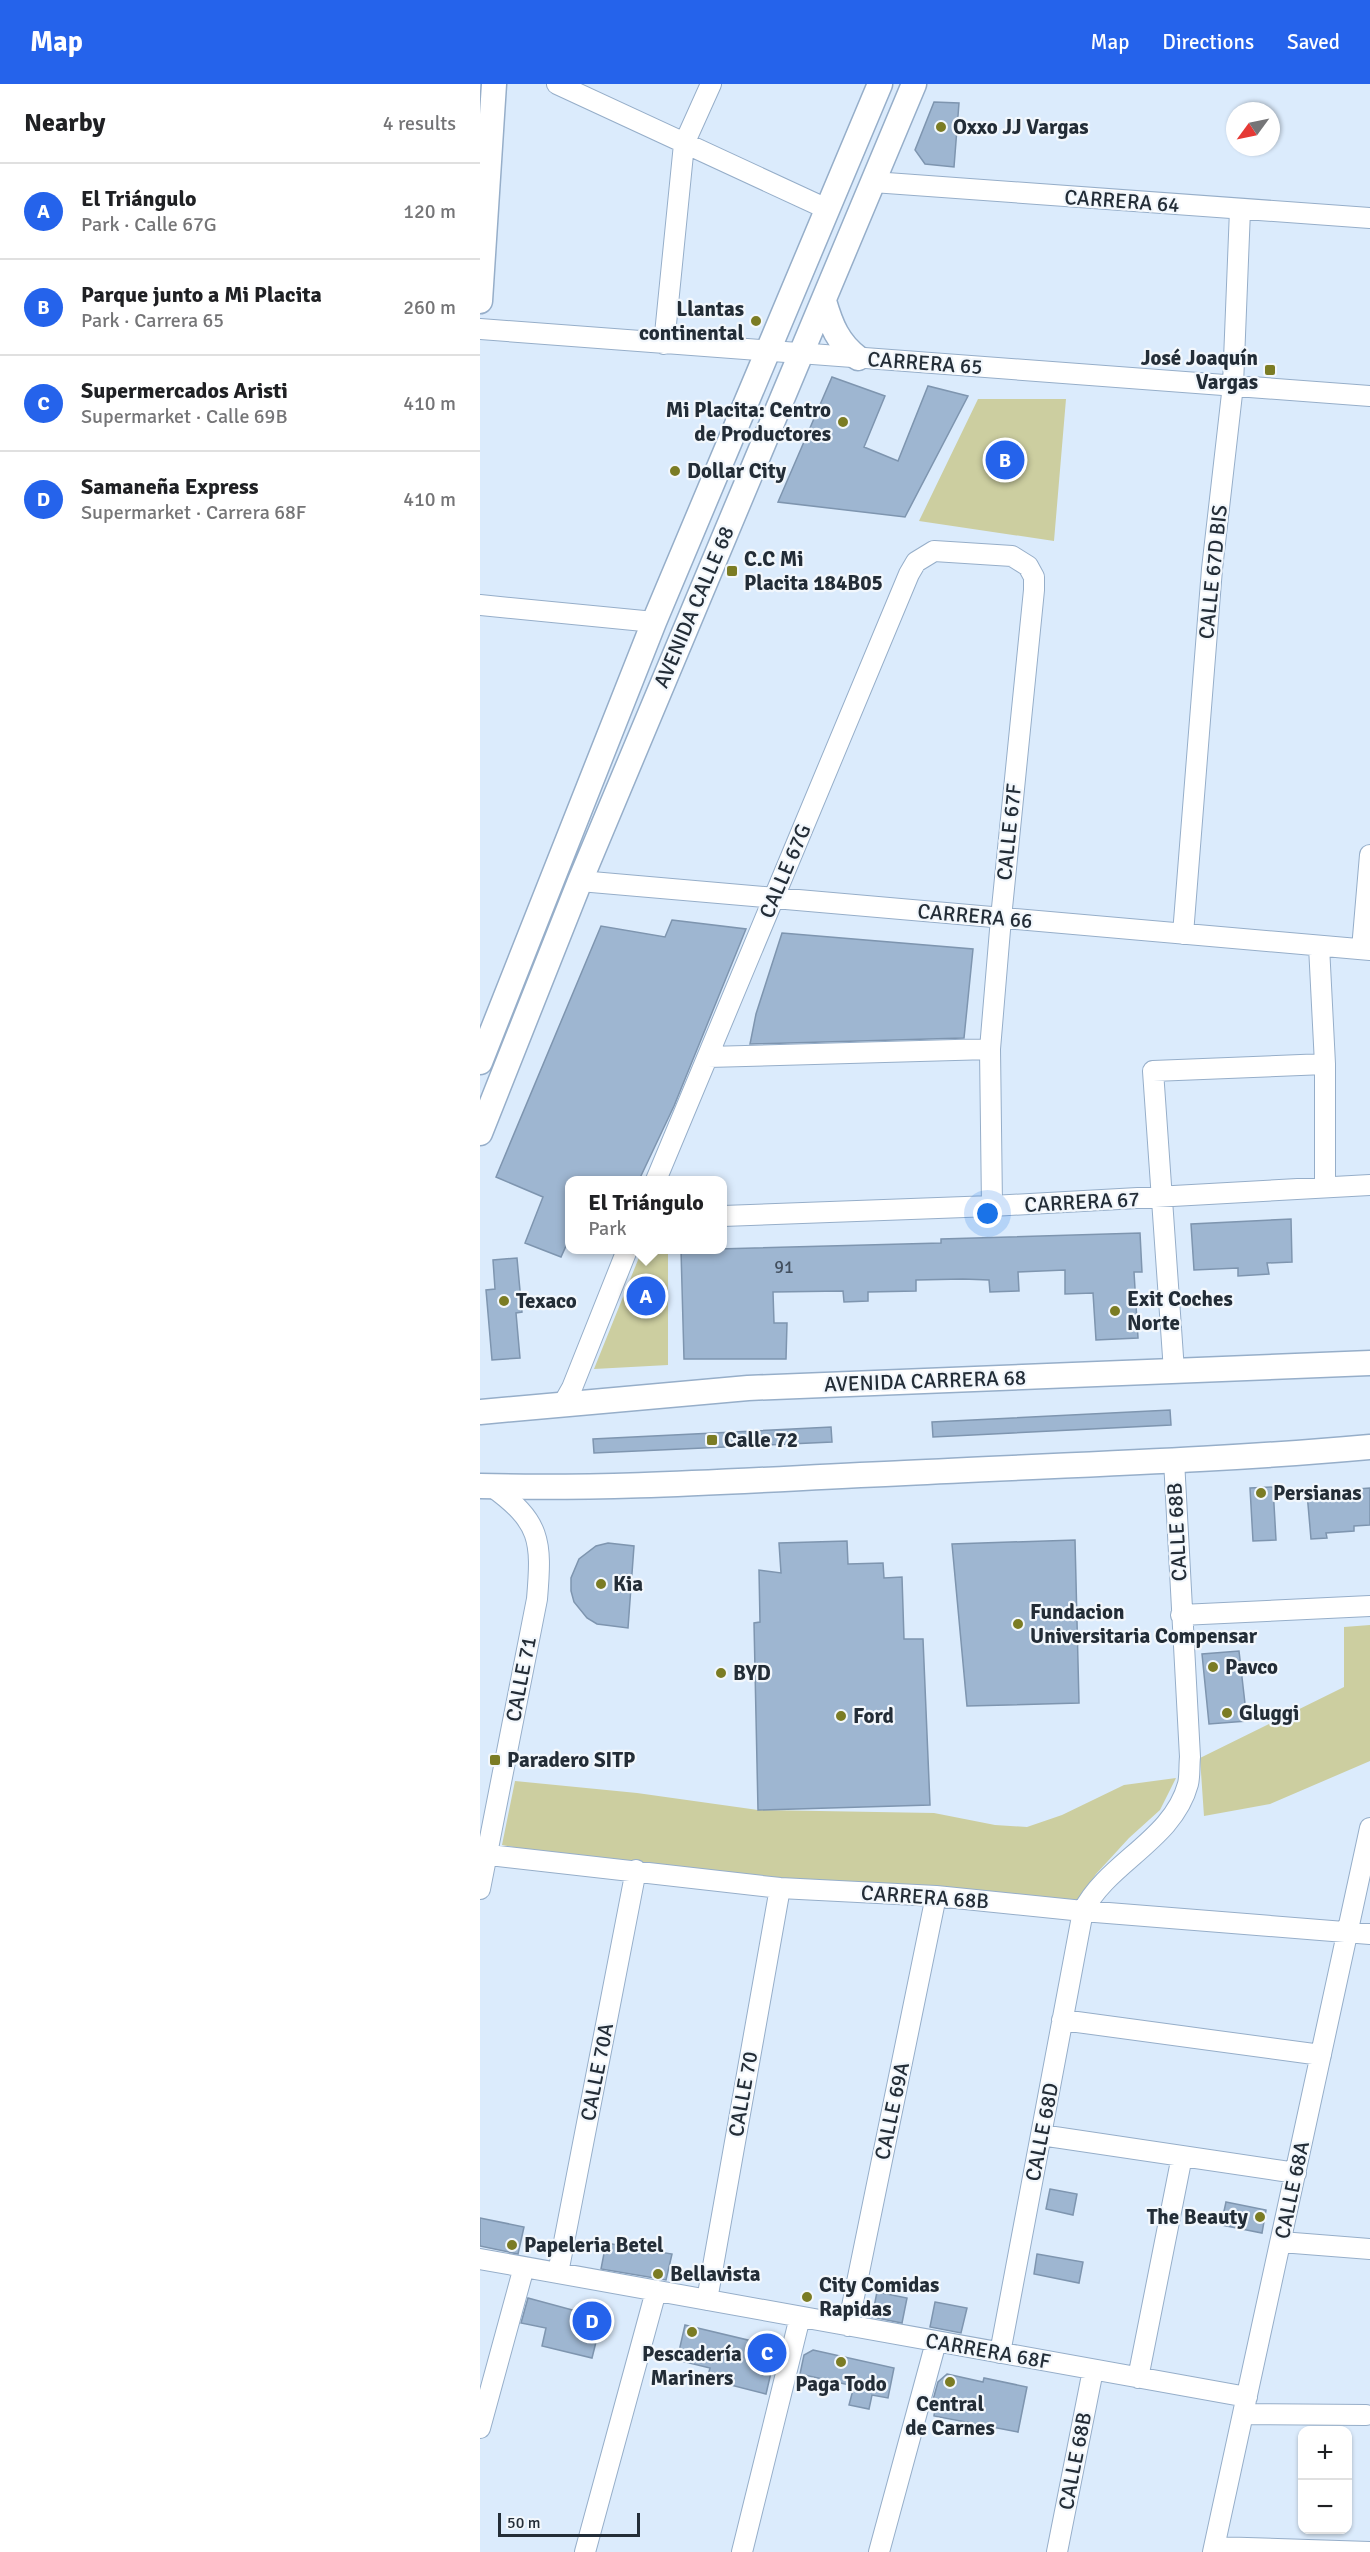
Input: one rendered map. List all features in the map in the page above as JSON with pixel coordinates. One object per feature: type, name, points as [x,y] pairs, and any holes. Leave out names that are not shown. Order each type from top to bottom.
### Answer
[{"type":"main road","points":[[480,301],[494,84]]},
{"type":"main road","name":"AVENIDA CALLE 68","points":[[480,1062],[654,622],[879,84]]},
{"type":"main road","name":"AVENIDA CALLE 68","points":[[480,1133],[580,881],[914,84]]},
{"type":"main road","points":[[824,301],[836,334],[844,348],[858,358]]},
{"type":"main road","name":"AVENIDA CARRERA 68","points":[[480,1412],[748,1388],[1370,1363]]},
{"type":"main road","points":[[486,1486],[555,1488],[659,1485],[1370,1448]]},
{"type":"street","points":[[556,84],[586,90],[684,144],[827,208]]},
{"type":"street","points":[[664,344],[684,144],[711,84]]},
{"type":"street","name":"CARRERA 64","points":[[873,182],[1370,218]]},
{"type":"street","name":"CALLE 67D BIS","points":[[1183,934],[1212,569],[1233,385],[1240,210]]},
{"type":"street","name":"CARRERA 65","points":[[480,329],[800,355],[1370,396]]},
{"type":"street","name":"CALLE 67F","points":[[916,562],[934,551],[1012,556],[1028,566],[1034,578],[990,1049],[992,1206]]},
{"type":"street","name":"CALLE 67G","points":[[658,1176],[916,562]]},
{"type":"street","points":[[480,605],[654,622]]},
{"type":"street","points":[[1366,950],[1370,855]]},
{"type":"street","name":"CARRERA 66","points":[[580,881],[1366,950]]},
{"type":"street","points":[[1319,946],[1324,1064],[1325,1187]]},
{"type":"street","points":[[708,1057],[990,1049]]},
{"type":"street","points":[[1174,1371],[1153,1071],[1324,1064]]},
{"type":"street","name":"CARRERA 67","points":[[727,1216],[1162,1198],[1370,1185]]},
{"type":"street","points":[[563,1404],[572,1388],[625,1254]]},
{"type":"street","name":"CALLE 68B","points":[[1083,1911],[1092,1893],[1105,1879],[1153,1837],[1168,1820],[1181,1801],[1188,1783],[1189,1746],[1174,1460]]},
{"type":"street","name":"CALLE 71","points":[[480,1889],[483,1854],[537,1599],[540,1558],[537,1536],[527,1517],[486,1486]]},
{"type":"street","points":[[1181,1616],[1370,1606]]},
{"type":"street","name":"CALLE 68A","points":[[1214,2549],[1370,1828]]},
{"type":"street","name":"CARRERA 68B","points":[[483,1854],[780,1888],[936,1896],[1083,1911],[1370,1934]]},
{"type":"street","name":"CALLE 70A","points":[[558,2273],[636,1870]]},
{"type":"street","name":"CALLE 70","points":[[707,2300],[780,1888]]},
{"type":"street","name":"CALLE 69A","points":[[848,2326],[936,1896]]},
{"type":"street","name":"CALLE 68D","points":[[1000,2353],[1083,1911]]},
{"type":"street","points":[[1062,2020],[1321,2055]]},
{"type":"street","points":[[1041,2135],[1296,2173]]},
{"type":"street","points":[[1138,2378],[1182,2156]]},
{"type":"street","points":[[1281,2242],[1370,2249]]},
{"type":"street","name":"CARRERA 68F","points":[[480,2259],[1138,2378],[1246,2405],[1366,2415]]},
{"type":"street","points":[[480,2428],[524,2267]]},
{"type":"street","points":[[585,2552],[656,2291]]},
{"type":"street","points":[[742,2552],[800,2317]]},
{"type":"street","points":[[879,2552],[936,2342]]},
{"type":"street","name":"CALLE 68B","points":[[1057,2552],[1093,2370]]},
{"type":"street","points":[[1214,2549],[1370,2552]]},
{"type":"green space","points":[[978,399],[1066,399],[1054,541],[919,521]]},
{"type":"green space","points":[[640,1254],[668,1254],[668,1365],[594,1369]]},
{"type":"green space","points":[[1370,1625],[1370,1761],[1270,1804],[1204,1816],[1200,1758],[1344,1687],[1344,1627]]},
{"type":"green space","points":[[1176,1778],[1160,1810],[1129,1838],[1096,1874],[1075,1905],[860,1889],[716,1875],[644,1867],[502,1845],[515,1781],[637,1793],[758,1810],[934,1813],[995,1825],[1027,1827],[1062,1815],[1124,1785]]},
{"type":"building","name":"Oxxo JJ Vargas","points":[[934,102],[959,103],[954,167],[925,164],[915,150]]},
{"type":"building","name":"Mi Placita: Centro de Productores","points":[[832,377],[885,396],[864,447],[898,461],[928,386],[968,396],[905,517],[778,502]]},
{"type":"building","points":[[672,920],[746,929],[674,1106],[641,1176],[565,1176],[565,1248],[561,1257],[525,1243],[543,1197],[496,1177],[601,926],[665,937]]},
{"type":"building","points":[[782,933],[973,949],[964,1038],[750,1044],[756,1014]]},
{"type":"building","points":[[1291,1219],[1292,1262],[1267,1263],[1269,1274],[1238,1276],[1238,1268],[1194,1270],[1191,1224]]},
{"type":"building","points":[[1140,1233],[1142,1272],[1134,1272],[1138,1338],[1096,1340],[1093,1293],[1065,1294],[1065,1270],[1018,1272],[1019,1291],[990,1292],[989,1280],[963,1279],[916,1280],[916,1291],[868,1292],[868,1301],[844,1302],[843,1291],[773,1292],[774,1323],[787,1323],[786,1359],[684,1359],[681,1254],[727,1254],[727,1249],[941,1243],[941,1239]]},
{"type":"building","name":"Texaco","points":[[517,1258],[522,1312],[516,1313],[520,1358],[492,1360],[486,1290],[495,1289],[493,1260]]},
{"type":"building","points":[[1170,1410],[1171,1425],[933,1437],[932,1422]]},
{"type":"building","name":"Calle 72","points":[[831,1427],[832,1442],[594,1453],[593,1439]]},
{"type":"building","points":[[1273,1487],[1276,1540],[1253,1541],[1250,1488]]},
{"type":"building","points":[[1370,1488],[1370,1525],[1354,1526],[1354,1531],[1326,1533],[1327,1538],[1311,1539],[1307,1493]]},
{"type":"building","name":"Fundacion Universitaria Compensar","points":[[1075,1540],[1079,1703],[967,1706],[952,1544]]},
{"type":"building","name":"Ford","points":[[847,1541],[848,1564],[883,1563],[884,1578],[902,1577],[904,1639],[923,1639],[930,1805],[758,1810],[754,1623],[760,1622],[759,1570],[781,1573],[779,1543]]},
{"type":"building","name":"Kia","points":[[608,1543],[634,1546],[628,1628],[597,1624],[587,1618],[574,1602],[571,1591],[571,1578],[579,1559],[596,1546]]},
{"type":"building","points":[[1239,1651],[1247,1721],[1209,1724],[1202,1654]]},
{"type":"building","points":[[1050,2189],[1077,2194],[1073,2215],[1046,2209]]},
{"type":"building","points":[[1226,2202],[1266,2210],[1262,2233],[1221,2225]]},
{"type":"building","points":[[480,2218],[524,2227],[518,2254],[480,2246]]},
{"type":"building","points":[[606,2243],[672,2254],[666,2280],[601,2269]]},
{"type":"building","points":[[1037,2254],[1083,2262],[1079,2283],[1034,2274]]},
{"type":"building","points":[[877,2292],[907,2298],[902,2323],[872,2317]]},
{"type":"building","points":[[528,2298],[602,2318],[592,2358],[542,2346],[546,2328],[521,2323]]},
{"type":"building","points":[[935,2302],[967,2308],[961,2333],[930,2327]]},
{"type":"building","points":[[685,2325],[777,2347],[766,2394],[707,2379],[710,2368],[677,2360]]},
{"type":"building","points":[[813,2350],[894,2368],[888,2398],[872,2395],[869,2409],[849,2405],[854,2386],[800,2374],[804,2355]]},
{"type":"building","points":[[947,2374],[983,2382],[984,2378],[1027,2387],[1018,2432],[934,2416],[935,2408],[931,2407],[938,2382]]},
{"type":"place","name":"Oxxo JJ Vargas","points":[[941,127]]},
{"type":"place","name":"Llantas continental","points":[[756,321]]},
{"type":"place","name":"José Joaquín Vargas","points":[[1270,370]]},
{"type":"place","name":"Mi Placita: Centro de Productores","points":[[843,422]]},
{"type":"place","name":"Parque junto a Mi Placita","points":[[1005,460]]},
{"type":"place","name":"Dollar City","points":[[675,471]]},
{"type":"place","name":"C.C Mi Placita 184B05","points":[[732,571]]},
{"type":"place","name":"El Triángulo","points":[[646,1296]]},
{"type":"place","name":"Texaco","points":[[504,1301]]},
{"type":"place","name":"Exit Coches Norte","points":[[1115,1311]]},
{"type":"place","name":"Calle 72","points":[[712,1440]]},
{"type":"place","name":"Persianas","points":[[1261,1493]]},
{"type":"place","name":"Kia","points":[[601,1584]]},
{"type":"place","name":"Fundacion Universitaria Compensar","points":[[1018,1624]]},
{"type":"place","name":"Pavco","points":[[1213,1667]]},
{"type":"place","name":"BYD","points":[[721,1673]]},
{"type":"place","name":"Gluggi","points":[[1227,1713]]},
{"type":"place","name":"Ford","points":[[841,1716]]},
{"type":"place","name":"Paradero SITP","points":[[495,1760]]},
{"type":"place","name":"The Beauty","points":[[1260,2217]]},
{"type":"place","name":"Papeleria Betel","points":[[512,2245]]},
{"type":"place","name":"Bellavista","points":[[658,2274]]},
{"type":"place","name":"City Comidas Rapidas","points":[[807,2297]]},
{"type":"place","name":"Samaneña Express","points":[[592,2321]]},
{"type":"place","name":"Pescadería Mariners","points":[[692,2332]]},
{"type":"place","name":"Supermercados Aristi","points":[[767,2353]]},
{"type":"place","name":"Paga Todo","points":[[841,2362]]},
{"type":"place","name":"Central de Carnes","points":[[950,2382]]}]
